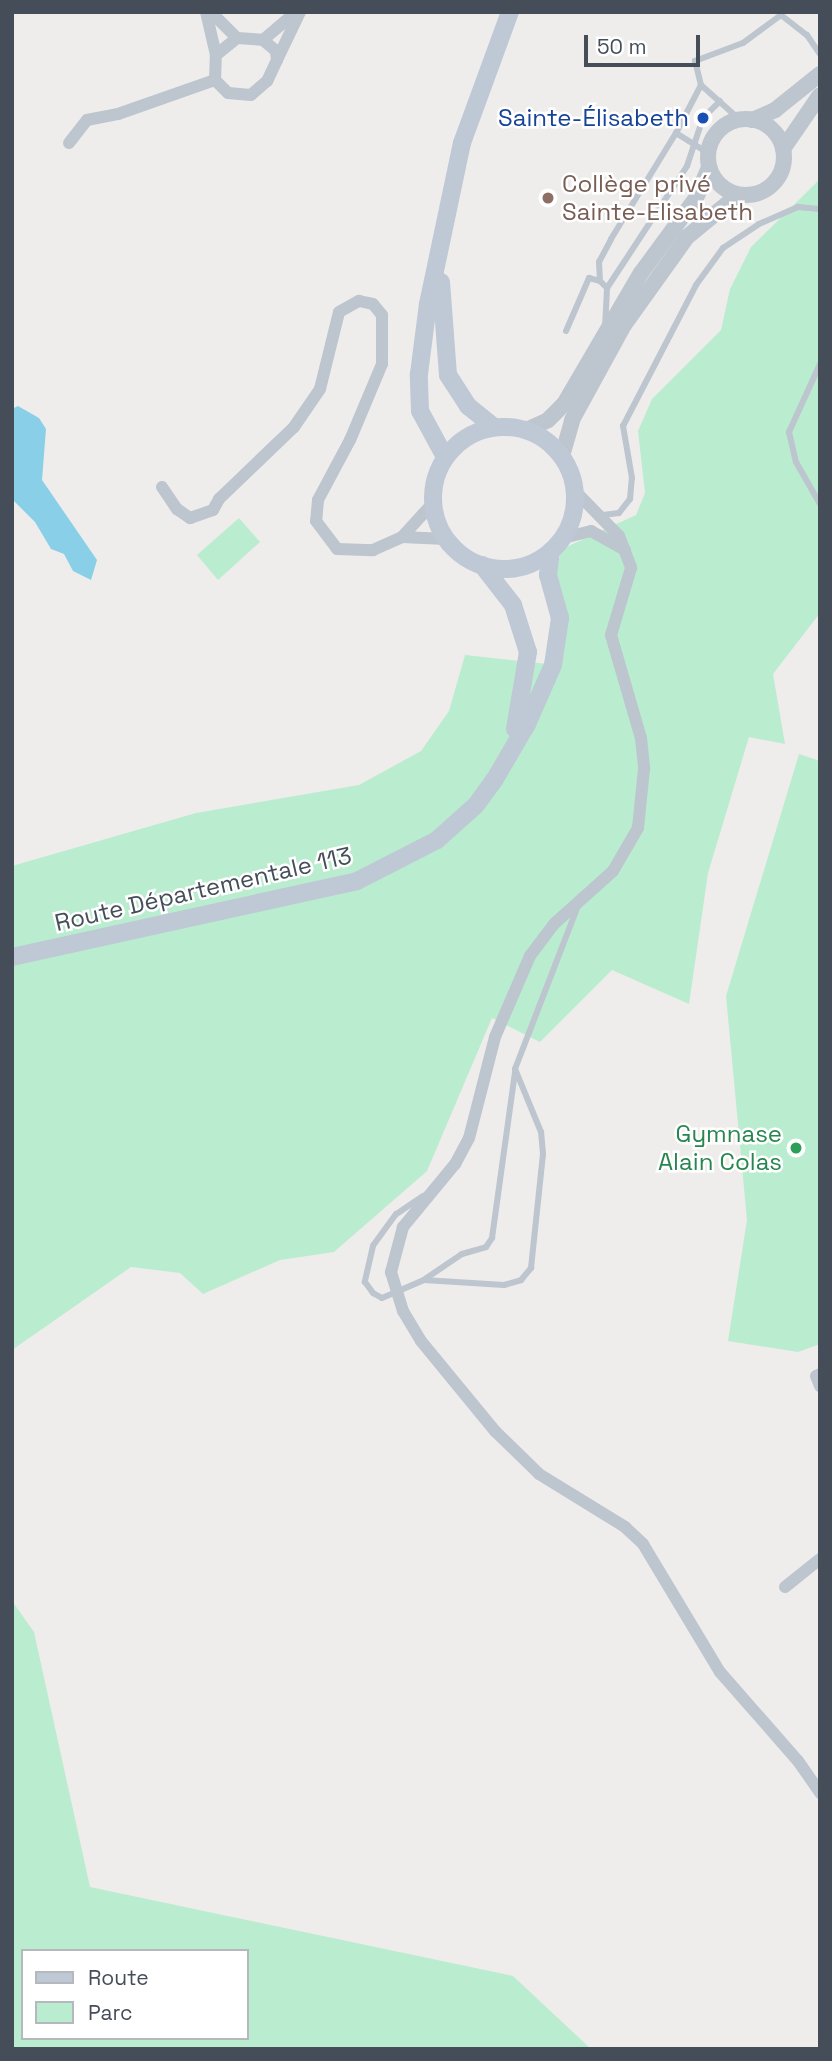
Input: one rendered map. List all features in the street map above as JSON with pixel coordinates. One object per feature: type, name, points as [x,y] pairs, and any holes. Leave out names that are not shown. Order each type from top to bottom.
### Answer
[{"type":"main road","points":[[446,457],[420,411],[419,374],[440,243],[463,142],[510,12]]},
{"type":"main road","points":[[440,243],[441,321],[448,375],[468,406],[494,426]]},
{"type":"main road","points":[[494,426],[526,429],[562,456],[575,491],[574,507],[557,544],[518,567],[482,565],[462,555],[446,539],[433,503],[435,479],[446,457],[467,436],[494,426]]},
{"type":"main road","name":"Route Départementale 113","points":[[12,957],[357,881],[437,840],[476,805],[495,779],[527,724],[553,664],[560,618],[548,575],[557,544]]},
{"type":"main road","name":"Route Départementale 113","points":[[482,565],[513,605],[527,652],[522,706],[495,779]]},
{"type":"street","points":[[209,12],[237,38],[263,40],[276,51],[277,60]]},
{"type":"street","points":[[209,12],[216,55],[215,79],[228,93],[251,95],[267,81],[298,12]]},
{"type":"street","points":[[263,40],[298,12]]},
{"type":"street","points":[[216,55],[237,38]]},
{"type":"street","points":[[526,429],[548,419],[565,404],[606,329],[696,198],[703,155],[723,127],[775,110],[820,74]]},
{"type":"street","points":[[69,143],[87,120],[118,114],[215,79]]},
{"type":"street","points":[[562,456],[572,420],[624,325],[687,237],[738,195],[767,190],[778,178],[783,149],[820,95]]},
{"type":"street","points":[[746,119],[766,125],[783,149]]},
{"type":"street","points":[[703,155],[725,190],[738,195]]},
{"type":"street","points":[[162,487],[177,509],[190,518],[213,510],[219,499],[294,427],[320,389],[339,312],[347,304],[373,303],[383,315],[382,364],[318,500],[316,521],[323,536],[337,549],[373,551],[402,537],[433,503]]},
{"type":"street","points":[[575,491],[603,515],[626,551],[630,580],[612,624],[611,646],[641,738],[643,799],[638,828],[628,851],[554,924],[530,956],[495,1037],[469,1138],[439,1185],[403,1227],[391,1272],[396,1293],[421,1341],[495,1431],[539,1474],[625,1527],[643,1544],[720,1672],[799,1761],[820,1794]]},
{"type":"street","points":[[557,544],[591,531],[626,551]]},
{"type":"street","points":[[402,537],[446,539]]},
{"type":"street","points":[[820,1374],[816,1376],[820,1386]]},
{"type":"street","points":[[785,1587],[820,1559]]},
{"type":"lane","points":[[746,119],[701,85],[695,61],[743,43],[780,14],[807,35],[820,54]]},
{"type":"lane","points":[[600,281],[598,262],[676,133],[701,85]]},
{"type":"lane","points":[[703,155],[703,118],[720,101]]},
{"type":"lane","points":[[676,133],[703,155]]},
{"type":"lane","points":[[606,329],[602,316],[607,288],[687,166],[703,155]]},
{"type":"lane","points":[[603,515],[619,513],[630,499],[632,478],[623,426],[696,285],[723,248],[759,225],[798,207],[820,209]]},
{"type":"lane","points":[[566,331],[589,278],[600,281],[607,288]]},
{"type":"lane","points":[[820,364],[789,432],[796,462],[820,504]]},
{"type":"lane","points":[[439,1185],[396,1214],[373,1246],[366,1282],[382,1298],[424,1280],[462,1254],[486,1248],[492,1238],[515,1069],[580,901]]},
{"type":"lane","points":[[424,1280],[504,1285],[521,1280],[531,1268],[543,1154],[541,1132],[515,1069]]},
{"type":"green space","points":[[820,179],[820,613],[773,674],[785,744],[749,737],[708,873],[689,1004],[612,970],[540,1042],[492,1018],[427,1171],[334,1252],[280,1260],[203,1294],[180,1273],[131,1267],[12,1350],[12,866],[196,813],[359,785],[421,751],[449,711],[465,655],[557,665],[554,576],[562,549],[636,515],[645,493],[638,431],[652,399],[721,330],[730,289],[751,247]]},
{"type":"green space","points":[[239,518],[260,542],[218,580],[197,555]]},
{"type":"green space","points":[[799,754],[820,761],[820,1344],[798,1352],[728,1341],[747,1220],[726,996]]},
{"type":"green space","points":[[12,1601],[34,1632],[90,1887],[513,1976],[591,2049],[12,2049]]},
{"type":"water","points":[[18,406],[39,418],[46,429],[42,480],[97,560],[91,580],[73,571],[64,554],[51,549],[35,522],[12,499],[12,409]]},
{"type":"place","name":"Sainte-Élisabeth","points":[[703,118]]},
{"type":"place","name":"Collège privé Sainte-Elisabeth","points":[[548,198]]},
{"type":"place","name":"Gymnase Alain Colas","points":[[796,1148]]}]
